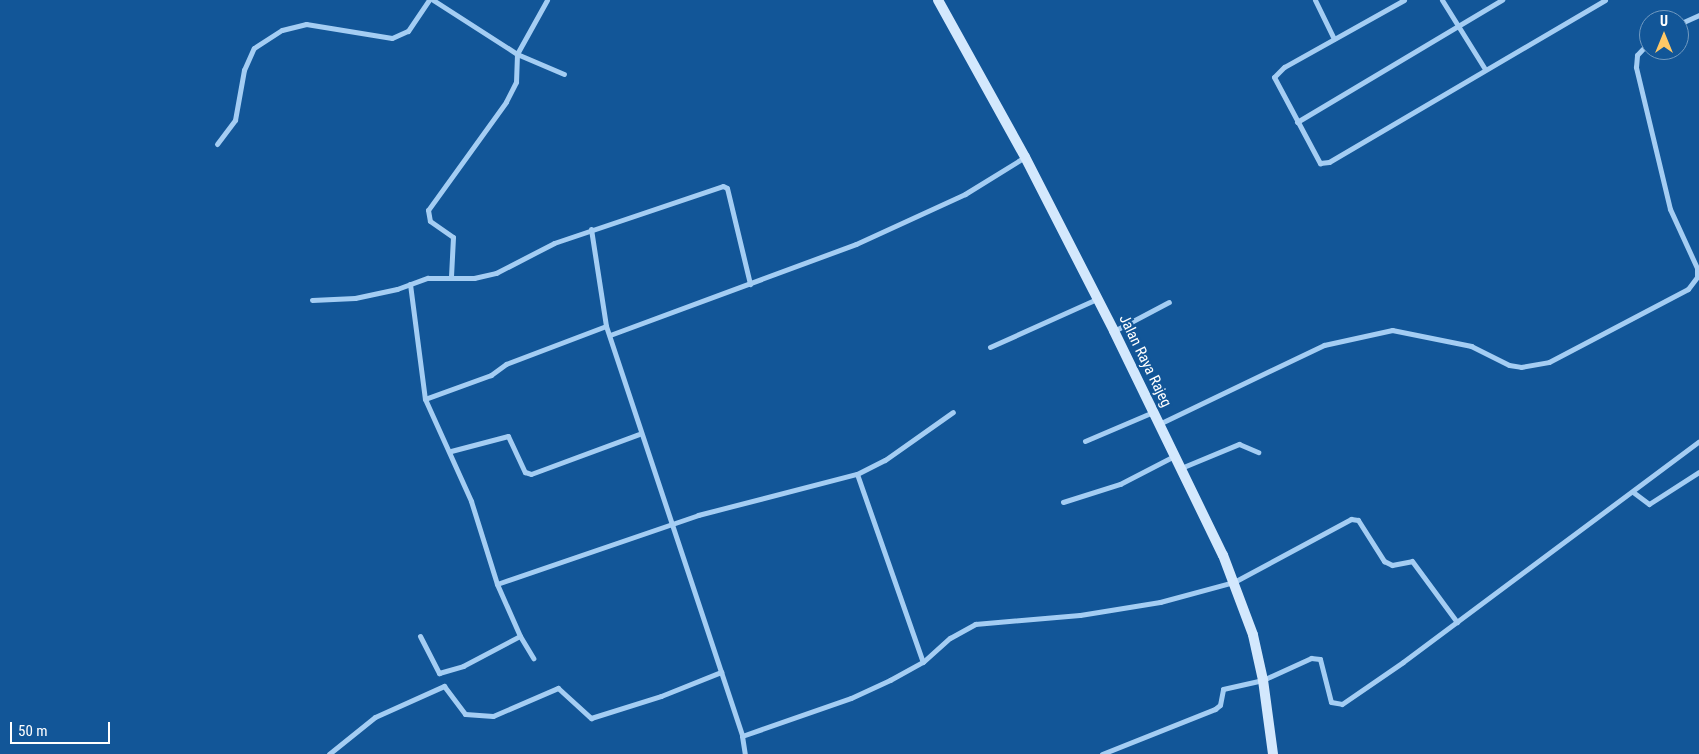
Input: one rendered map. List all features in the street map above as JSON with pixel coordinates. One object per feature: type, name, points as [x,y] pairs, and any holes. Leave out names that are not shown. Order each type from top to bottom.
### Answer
[{"type":"main road","name":"Jalan Raya Rajeg","points":[[938,0],[1025,157],[1114,331],[1234,582],[1263,680],[1273,754]]},
{"type":"street","points":[[217,144],[235,120],[244,70],[254,48],[282,30],[306,24],[392,38],[408,31],[429,0]]},
{"type":"street","points":[[434,0],[516,54],[564,74]]},
{"type":"street","points":[[451,277],[453,237],[430,221],[428,210],[506,102],[516,82],[516,54],[546,0]]},
{"type":"street","points":[[1315,0],[1334,39]]},
{"type":"street","points":[[1404,0],[1284,67],[1274,77],[1318,161],[1324,164],[1605,0]]},
{"type":"street","points":[[1442,0],[1485,69]]},
{"type":"street","points":[[1297,122],[1502,0]]},
{"type":"street","points":[[1159,424],[1324,345],[1392,330],[1471,346],[1509,365],[1541,364],[1572,351],[1688,289],[1697,277],[1697,268],[1670,209],[1636,67],[1639,54]]},
{"type":"street","points":[[610,334],[856,244],[965,194],[1025,157]]},
{"type":"street","points":[[312,300],[355,298],[428,278],[474,278],[496,273],[554,242],[725,186],[750,284]]},
{"type":"street","points":[[591,229],[606,326],[640,434],[672,524],[742,736],[745,754]]},
{"type":"street","points":[[410,284],[425,399],[438,433],[451,451],[497,584],[520,636],[533,658]]},
{"type":"street","points":[[990,347],[1097,299]]},
{"type":"street","points":[[1114,331],[1169,302]]},
{"type":"street","points":[[425,399],[491,375],[506,364],[606,326]]},
{"type":"street","points":[[497,584],[672,524],[753,499],[857,474],[885,460],[953,412]]},
{"type":"street","points":[[1085,441],[1153,412]]},
{"type":"street","points":[[451,451],[508,436],[525,472],[531,474],[640,434]]},
{"type":"street","points":[[1102,754],[1215,709],[1223,689],[1263,680],[1311,658],[1320,659],[1331,702],[1342,704],[1457,622],[1699,441]]},
{"type":"street","points":[[1180,468],[1234,445],[1246,445],[1258,452]]},
{"type":"street","points":[[1063,502],[1120,484],[1174,456]]},
{"type":"street","points":[[1633,492],[1649,504],[1699,472]]},
{"type":"street","points":[[857,474],[923,662]]},
{"type":"street","points":[[742,736],[851,698],[923,662],[950,638],[975,624],[1080,615],[1160,602],[1234,582],[1355,518],[1384,561],[1392,564],[1412,561],[1457,622]]},
{"type":"street","points":[[420,636],[444,686],[465,714],[493,716],[558,688],[591,718],[661,696],[721,672]]},
{"type":"street","points":[[439,674],[463,666],[520,636]]},
{"type":"street","points":[[329,754],[375,717],[444,686]]}]
